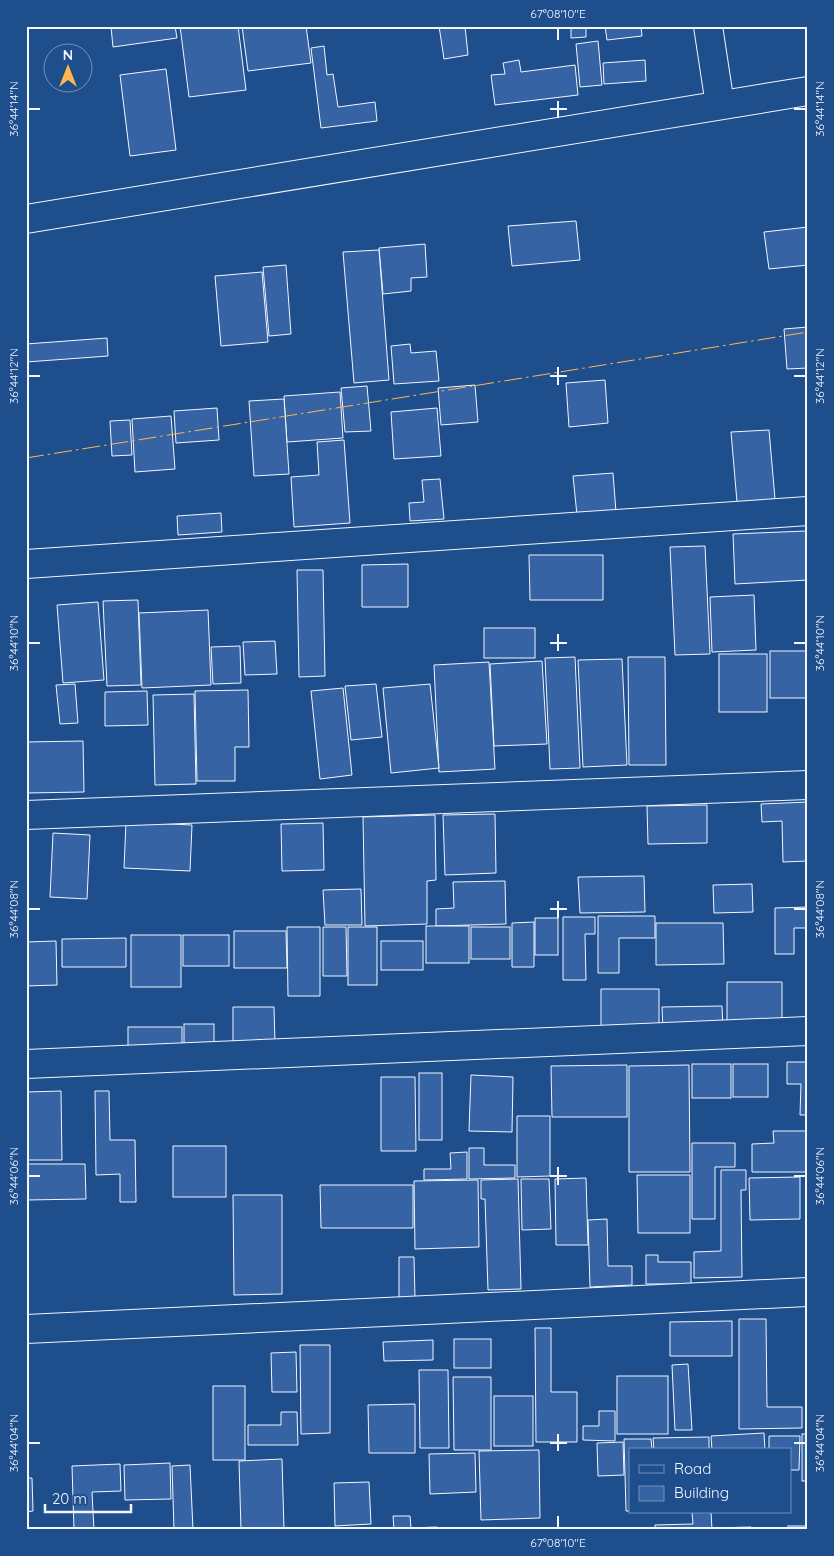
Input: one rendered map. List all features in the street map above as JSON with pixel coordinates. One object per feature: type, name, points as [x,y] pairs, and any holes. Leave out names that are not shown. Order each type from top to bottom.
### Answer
[{"type":"street","points":[[708,26],[720,105]]},
{"type":"street","points":[[26,219],[808,91]]},
{"type":"street","points":[[26,564],[808,510]]},
{"type":"street","points":[[26,815],[808,785]]},
{"type":"street","points":[[26,1064],[808,1031]]},
{"type":"street","points":[[26,1329],[808,1292]]},
{"type":"building","points":[[175,26],[177,38],[113,47],[111,27]]},
{"type":"building","points":[[180,26],[238,26],[246,90],[189,97]]},
{"type":"building","points":[[242,26],[306,26],[311,63],[248,71]]},
{"type":"building","points":[[439,26],[465,26],[468,55],[444,59]]},
{"type":"building","points":[[571,26],[586,26],[586,37],[571,38]]},
{"type":"building","points":[[605,26],[641,26],[642,36],[607,40]]},
{"type":"building","points":[[598,41],[602,85],[580,87],[576,44]]},
{"type":"building","points":[[324,46],[327,75],[333,74],[338,107],[375,102],[377,121],[321,128],[311,48]]},
{"type":"building","points":[[519,60],[521,72],[575,65],[578,95],[495,105],[491,75],[505,74],[503,63]]},
{"type":"building","points":[[645,60],[646,81],[604,84],[603,63]]},
{"type":"building","points":[[166,69],[176,150],[130,156],[120,75]]},
{"type":"building","points":[[576,221],[580,260],[512,266],[508,226]]},
{"type":"building","points":[[808,227],[808,265],[769,269],[764,232]]},
{"type":"building","points":[[425,244],[427,277],[411,278],[411,291],[383,294],[379,248]]},
{"type":"building","points":[[379,250],[389,380],[354,383],[343,252]]},
{"type":"building","points":[[286,265],[291,334],[269,336],[263,267]]},
{"type":"building","points":[[262,272],[268,342],[221,346],[215,276]]},
{"type":"building","points":[[808,327],[808,368],[787,369],[784,329]]},
{"type":"building","points":[[107,338],[108,356],[26,362],[26,344]]},
{"type":"building","points":[[410,344],[411,353],[436,351],[439,381],[394,384],[391,346]]},
{"type":"building","points":[[605,380],[608,423],[569,427],[566,383]]},
{"type":"building","points":[[475,385],[478,422],[441,425],[438,388]]},
{"type":"building","points":[[367,386],[371,431],[345,432],[341,388]]},
{"type":"building","points":[[340,392],[343,438],[287,442],[284,396]]},
{"type":"building","points":[[284,399],[289,474],[254,476],[249,401]]},
{"type":"building","points":[[217,408],[219,440],[176,443],[174,411]]},
{"type":"building","points":[[437,408],[441,456],[394,459],[391,412]]},
{"type":"building","points":[[171,416],[175,469],[135,472],[132,419]]},
{"type":"building","points":[[130,420],[132,455],[112,456],[110,421]]},
{"type":"building","points":[[769,430],[775,499],[737,502],[731,432]]},
{"type":"building","points":[[344,440],[350,523],[294,527],[291,477],[319,475],[317,442]]},
{"type":"building","points":[[613,473],[616,512],[577,515],[573,476]]},
{"type":"building","points":[[440,479],[444,519],[410,521],[409,503],[424,502],[422,480]]},
{"type":"building","points":[[221,513],[222,532],[178,535],[177,516]]},
{"type":"building","points":[[806,531],[808,580],[735,584],[733,534]]},
{"type":"building","points":[[705,546],[710,654],[675,655],[670,547]]},
{"type":"building","points":[[529,555],[603,555],[603,600],[530,600]]},
{"type":"building","points":[[408,564],[408,607],[362,607],[362,565]]},
{"type":"building","points":[[297,570],[323,570],[325,676],[299,677]]},
{"type":"building","points":[[754,595],[756,650],[712,652],[710,597]]},
{"type":"building","points":[[138,600],[141,685],[107,686],[103,601]]},
{"type":"building","points":[[98,602],[104,680],[63,683],[57,605]]},
{"type":"building","points":[[208,610],[211,685],[142,688],[139,613]]},
{"type":"building","points":[[484,628],[535,628],[535,658],[484,658]]},
{"type":"building","points":[[275,641],[277,674],[245,675],[243,642]]},
{"type":"building","points":[[240,646],[241,683],[213,684],[211,647]]},
{"type":"building","points":[[770,651],[808,651],[808,698],[770,698]]},
{"type":"building","points":[[719,654],[767,654],[767,712],[719,712]]},
{"type":"building","points":[[575,657],[580,768],[550,769],[545,658]]},
{"type":"building","points":[[628,657],[665,657],[666,765],[629,765]]},
{"type":"building","points":[[622,659],[627,765],[583,767],[578,660]]},
{"type":"building","points":[[542,661],[547,744],[494,746],[490,664]]},
{"type":"building","points":[[489,662],[495,769],[439,772],[434,665]]},
{"type":"building","points":[[75,684],[78,723],[60,724],[56,685]]},
{"type":"building","points":[[376,684],[382,737],[351,740],[345,686]]},
{"type":"building","points":[[430,684],[439,768],[391,773],[383,688]]},
{"type":"building","points":[[343,688],[352,775],[320,779],[311,691]]},
{"type":"building","points":[[248,690],[249,747],[235,747],[235,781],[197,781],[195,691]]},
{"type":"building","points":[[147,691],[148,725],[105,726],[105,692]]},
{"type":"building","points":[[194,694],[196,784],[155,785],[153,695]]},
{"type":"building","points":[[83,741],[84,792],[26,793],[26,742]]},
{"type":"building","points":[[808,802],[808,861],[783,862],[782,821],[762,822],[761,804]]},
{"type":"building","points":[[707,805],[707,843],[648,844],[647,806]]},
{"type":"building","points":[[495,814],[496,873],[445,875],[443,815]]},
{"type":"building","points":[[435,815],[436,880],[427,881],[427,924],[365,926],[363,817]]},
{"type":"building","points":[[126,822],[192,825],[190,871],[124,868]]},
{"type":"building","points":[[323,823],[324,870],[282,871],[281,824]]},
{"type":"building","points":[[53,833],[90,835],[87,899],[50,897]]},
{"type":"building","points":[[644,876],[645,912],[580,913],[578,877]]},
{"type":"building","points":[[505,881],[506,924],[436,926],[436,909],[454,908],[453,882]]},
{"type":"building","points":[[752,884],[753,912],[714,913],[713,885]]},
{"type":"building","points":[[361,889],[362,925],[325,925],[323,890]]},
{"type":"building","points":[[808,907],[808,928],[794,928],[794,954],[775,954],[775,908]]},
{"type":"building","points":[[598,916],[655,916],[655,938],[619,938],[619,973],[598,973]]},
{"type":"building","points":[[563,917],[595,917],[595,934],[585,934],[586,980],[563,980]]},
{"type":"building","points":[[535,918],[558,918],[558,955],[535,955]]},
{"type":"building","points":[[534,922],[534,967],[512,967],[512,923]]},
{"type":"building","points":[[656,923],[723,923],[724,964],[656,965]]},
{"type":"building","points":[[426,926],[469,926],[469,963],[426,963]]},
{"type":"building","points":[[287,927],[320,927],[320,996],[288,996]]},
{"type":"building","points":[[323,927],[346,927],[347,976],[323,976]]},
{"type":"building","points":[[348,927],[377,927],[377,985],[348,985]]},
{"type":"building","points":[[471,927],[510,927],[510,959],[471,959]]},
{"type":"building","points":[[234,931],[286,931],[287,968],[234,968]]},
{"type":"building","points":[[131,935],[181,935],[181,987],[131,987]]},
{"type":"building","points":[[183,935],[229,935],[229,966],[183,966]]},
{"type":"building","points":[[126,938],[126,967],[62,967],[62,939]]},
{"type":"building","points":[[56,941],[57,985],[26,986],[26,942]]},
{"type":"building","points":[[381,941],[423,941],[423,970],[381,970]]},
{"type":"building","points":[[727,982],[782,982],[782,1022],[727,1023]]},
{"type":"building","points":[[601,989],[659,989],[659,1027],[601,1028]]},
{"type":"building","points":[[722,1006],[723,1029],[663,1031],[662,1007]]},
{"type":"building","points":[[233,1007],[274,1007],[275,1043],[233,1044]]},
{"type":"building","points":[[184,1024],[214,1024],[214,1045],[184,1045]]},
{"type":"building","points":[[128,1027],[182,1027],[182,1048],[128,1048]]},
{"type":"building","points":[[787,1062],[808,1062],[808,1115],[800,1115],[801,1084],[787,1084]]},
{"type":"building","points":[[692,1064],[731,1064],[731,1098],[692,1098]]},
{"type":"building","points":[[733,1064],[768,1064],[768,1097],[733,1097]]},
{"type":"building","points":[[627,1065],[627,1117],[552,1117],[551,1066]]},
{"type":"building","points":[[689,1065],[690,1172],[629,1172],[629,1066]]},
{"type":"building","points":[[419,1073],[442,1073],[442,1140],[419,1140]]},
{"type":"building","points":[[471,1075],[513,1077],[512,1132],[469,1131]]},
{"type":"building","points":[[381,1077],[415,1077],[416,1151],[381,1151]]},
{"type":"building","points":[[61,1091],[62,1160],[26,1160],[26,1092]]},
{"type":"building","points":[[95,1091],[109,1091],[110,1140],[135,1140],[136,1202],[120,1202],[120,1174],[96,1175]]},
{"type":"building","points":[[517,1116],[550,1116],[550,1176],[517,1177]]},
{"type":"building","points":[[773,1131],[808,1131],[808,1172],[752,1172],[752,1144],[774,1143]]},
{"type":"building","points":[[692,1143],[735,1143],[735,1167],[715,1167],[715,1219],[692,1219]]},
{"type":"building","points":[[173,1146],[226,1146],[226,1197],[173,1197]]},
{"type":"building","points":[[469,1148],[484,1148],[484,1165],[515,1165],[515,1178],[469,1179]]},
{"type":"building","points":[[467,1152],[467,1179],[424,1180],[424,1169],[451,1169],[450,1153]]},
{"type":"building","points":[[26,1164],[85,1164],[86,1199],[26,1200]]},
{"type":"building","points":[[721,1170],[746,1170],[746,1190],[741,1190],[742,1277],[694,1278],[694,1252],[721,1251]]},
{"type":"building","points":[[637,1175],[690,1175],[690,1233],[638,1233]]},
{"type":"building","points":[[800,1177],[800,1219],[750,1220],[749,1178]]},
{"type":"building","points":[[586,1178],[588,1245],[556,1245],[555,1179]]},
{"type":"building","points":[[518,1179],[521,1289],[488,1290],[485,1199],[481,1199],[481,1180]]},
{"type":"building","points":[[521,1179],[549,1179],[551,1229],[522,1230]]},
{"type":"building","points":[[478,1180],[479,1247],[415,1249],[414,1181]]},
{"type":"building","points":[[320,1185],[413,1185],[413,1228],[321,1228]]},
{"type":"building","points":[[233,1195],[282,1195],[282,1294],[234,1295]]},
{"type":"building","points":[[607,1219],[608,1266],[632,1266],[632,1285],[590,1287],[588,1220]]},
{"type":"building","points":[[646,1255],[658,1255],[658,1262],[691,1262],[691,1284],[646,1284]]},
{"type":"building","points":[[399,1257],[414,1257],[415,1298],[399,1298]]},
{"type":"building","points":[[739,1319],[766,1319],[767,1407],[802,1407],[802,1428],[739,1429]]},
{"type":"building","points":[[732,1321],[732,1356],[670,1356],[670,1322]]},
{"type":"building","points":[[535,1328],[551,1328],[551,1392],[577,1392],[577,1442],[536,1442]]},
{"type":"building","points":[[454,1339],[491,1339],[491,1368],[454,1368]]},
{"type":"building","points":[[433,1340],[433,1360],[384,1361],[383,1342]]},
{"type":"building","points":[[300,1345],[330,1345],[330,1433],[301,1434]]},
{"type":"building","points":[[296,1352],[297,1392],[272,1392],[271,1353]]},
{"type":"building","points":[[688,1364],[692,1430],[675,1430],[672,1365]]},
{"type":"building","points":[[419,1370],[448,1370],[449,1448],[420,1448]]},
{"type":"building","points":[[617,1376],[668,1376],[668,1434],[617,1434]]},
{"type":"building","points":[[453,1377],[491,1377],[491,1450],[454,1450]]},
{"type":"building","points":[[213,1386],[245,1386],[245,1460],[213,1460]]},
{"type":"building","points":[[494,1396],[533,1396],[533,1446],[494,1446]]},
{"type":"building","points":[[415,1404],[415,1453],[369,1453],[368,1405]]},
{"type":"building","points":[[599,1411],[615,1411],[615,1441],[583,1440],[583,1426],[599,1426]]},
{"type":"building","points":[[281,1412],[297,1412],[298,1445],[248,1445],[248,1425],[281,1425]]},
{"type":"building","points":[[764,1433],[765,1448],[712,1448],[711,1436]]},
{"type":"building","points":[[802,1434],[808,1434],[808,1481],[802,1481]]},
{"type":"building","points":[[769,1436],[800,1436],[799,1470],[792,1470],[792,1448],[769,1448]]},
{"type":"building","points":[[709,1437],[709,1448],[654,1448],[653,1438]]},
{"type":"building","points":[[624,1439],[651,1439],[652,1448],[629,1448],[629,1511],[626,1511]]},
{"type":"building","points":[[623,1442],[624,1475],[598,1476],[597,1443]]},
{"type":"building","points":[[539,1450],[540,1518],[481,1520],[479,1451]]},
{"type":"building","points":[[475,1453],[476,1492],[430,1494],[429,1454]]},
{"type":"building","points":[[282,1459],[284,1530],[241,1530],[239,1461]]},
{"type":"building","points":[[170,1463],[171,1499],[125,1500],[124,1465]]},
{"type":"building","points":[[120,1464],[121,1491],[92,1492],[94,1530],[74,1530],[72,1466]]},
{"type":"building","points":[[190,1465],[193,1530],[174,1530],[172,1466]]},
{"type":"building","points":[[26,1478],[32,1478],[33,1511],[26,1512]]},
{"type":"building","points":[[369,1482],[371,1524],[335,1526],[334,1483]]},
{"type":"building","points":[[692,1514],[711,1514],[712,1530],[655,1530],[655,1525],[693,1524]]},
{"type":"building","points":[[393,1516],[410,1516],[411,1528],[437,1527],[437,1530],[394,1530]]},
{"type":"building","points":[[788,1526],[808,1526],[808,1530],[788,1530]]},
{"type":"building","points":[[751,1527],[751,1530],[714,1530],[714,1528]]},
{"type":"power","points":[[26,458],[808,332]]}]
